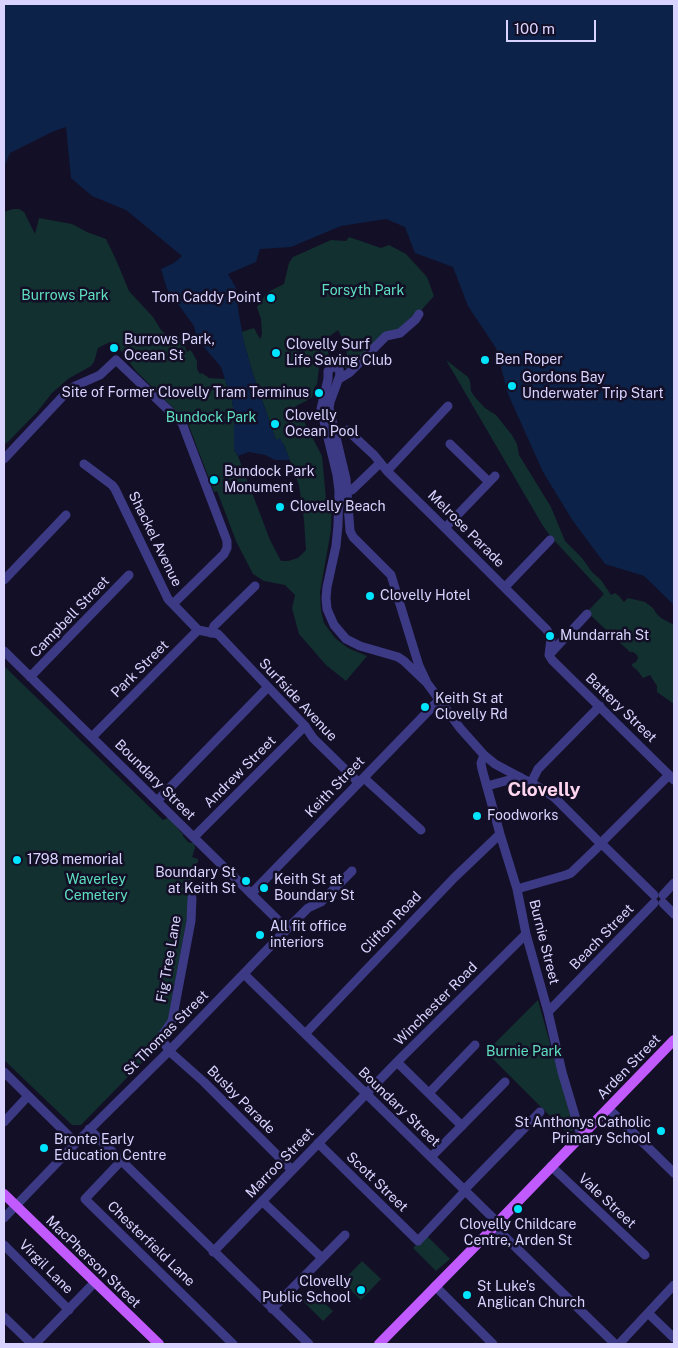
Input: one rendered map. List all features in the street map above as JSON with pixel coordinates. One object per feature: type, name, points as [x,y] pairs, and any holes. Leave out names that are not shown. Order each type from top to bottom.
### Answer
[{"type":"main road","name":"Arden Street","points":[[378,1344],[674,1040]]},
{"type":"main road","name":"MacPherson Street","points":[[8,1199],[159,1344]]},
{"type":"street","points":[[339,379],[349,373],[386,336],[400,334],[416,319],[418,314]]},
{"type":"street","points":[[4,458],[75,386],[100,375],[116,360],[182,423],[227,540],[228,548],[224,554],[167,603]]},
{"type":"street","points":[[427,683],[409,638],[391,575],[350,531],[343,491],[337,475],[322,409],[330,369],[333,367],[339,369],[340,372],[329,408],[346,479],[343,491],[336,546],[326,598],[328,613],[334,625],[346,639],[360,646],[398,658],[409,665],[427,683],[469,739],[484,755],[495,764],[531,782],[555,798],[674,914]]},
{"type":"street","points":[[387,471],[448,406]]},
{"type":"street","name":"Melrose Parade","points":[[347,430],[549,633],[551,638],[549,655]]},
{"type":"street","points":[[445,528],[492,479],[450,444]]},
{"type":"street","points":[[343,491],[352,490],[380,463]]},
{"type":"street","name":"Shackel Avenue","points":[[84,464],[115,489],[167,603],[198,630]]},
{"type":"street","points":[[4,580],[66,515]]},
{"type":"street","points":[[505,587],[550,540]]},
{"type":"street","name":"Campbell Street","points":[[30,677],[129,575]]},
{"type":"street","points":[[198,630],[215,633],[214,626],[254,586]]},
{"type":"street","points":[[549,655],[588,614]]},
{"type":"street","name":"Park Street","points":[[92,737],[198,630]]},
{"type":"street","name":"Surfside Avenue","points":[[215,633],[305,726],[313,738],[421,830]]},
{"type":"street","points":[[398,658],[407,652],[409,638]]},
{"type":"street","name":"Boundary Street","points":[[4,651],[287,929]]},
{"type":"street","name":"Battery Street","points":[[549,655],[672,777]]},
{"type":"street","points":[[156,801],[268,687]]},
{"type":"street","name":"Keith Street","points":[[251,894],[439,700]]},
{"type":"street","points":[[531,782],[538,769],[600,706]]},
{"type":"street","name":"Andrew Street","points":[[194,837],[305,726]]},
{"type":"street","name":"Burnie Street","points":[[484,755],[481,764],[517,889],[526,934],[548,1012],[562,1072],[581,1136]]},
{"type":"street","points":[[488,786],[520,777]]},
{"type":"street","points":[[517,889],[571,873],[672,777]]},
{"type":"street","name":"Clifton Road","points":[[305,1034],[454,878],[500,834]]},
{"type":"street","name":"St Thomas Street","points":[[4,1218],[8,1199],[89,1130],[308,908],[320,902],[352,871]]},
{"type":"street","name":"Beach Street","points":[[548,1012],[674,883]]},
{"type":"street","name":"Fig Tree Lane","points":[[168,1050],[161,1038],[172,1021],[190,921],[192,898]]},
{"type":"street","name":"Winchester Road","points":[[366,1094],[526,934]]},
{"type":"street","name":"Boundary Street","points":[[244,974],[617,1344]]},
{"type":"street","points":[[428,1093],[475,1045]]},
{"type":"street","name":"Busby Parade","points":[[168,1050],[204,1082],[292,1170]]},
{"type":"street","points":[[397,1062],[462,1126]]},
{"type":"street","points":[[4,1072],[76,1142]]},
{"type":"street","points":[[431,1158],[505,1082]]},
{"type":"street","name":"Marroo Street","points":[[214,1252],[366,1094]]},
{"type":"street","points":[[4,1122],[28,1096]]},
{"type":"street","points":[[608,1108],[674,1172]]},
{"type":"street","points":[[464,1191],[540,1112]]},
{"type":"street","points":[[89,1130],[309,1344]]},
{"type":"street","name":"Scott Street","points":[[318,1143],[418,1241],[464,1191]]},
{"type":"street","name":"Chesterfield Lane","points":[[121,1161],[85,1199],[234,1344]]},
{"type":"street","name":"Vale Street","points":[[551,1166],[645,1255]]},
{"type":"street","points":[[262,1200],[322,1258]]},
{"type":"street","points":[[272,1309],[345,1235]]},
{"type":"street","name":"Virgil Lane","points":[[4,1245],[69,1310]]},
{"type":"street","points":[[4,1317],[34,1344],[95,1282]]},
{"type":"street","points":[[617,1344],[674,1285]]},
{"type":"street","points":[[435,1286],[487,1342]]},
{"type":"street","points":[[648,1313],[674,1338]]},
{"type":"green space","points":[[19,209],[24,212],[35,234],[39,218],[72,224],[106,239],[129,291],[153,317],[161,330],[167,336],[182,339],[187,352],[190,350],[197,361],[197,369],[200,374],[202,373],[209,378],[225,379],[234,413],[234,450],[270,540],[281,561],[298,558],[306,550],[299,485],[284,445],[276,440],[252,371],[241,332],[254,328],[260,339],[262,334],[261,319],[257,307],[264,297],[270,291],[284,284],[289,263],[293,257],[331,240],[346,241],[349,237],[381,248],[389,245],[406,254],[427,277],[434,296],[417,315],[411,317],[399,329],[347,369],[344,367],[347,357],[346,346],[338,330],[323,341],[329,357],[319,368],[317,384],[312,397],[296,406],[322,456],[326,499],[332,498],[331,530],[320,592],[324,623],[335,638],[348,648],[367,656],[346,681],[326,665],[299,634],[292,608],[295,595],[285,585],[264,581],[253,574],[236,541],[217,491],[214,492],[189,426],[136,371],[118,347],[110,342],[98,348],[91,366],[68,379],[52,393],[38,411],[4,445],[4,212]]},
{"type":"green space","points":[[446,360],[468,377],[474,396],[485,408],[496,415],[512,435],[517,444],[519,455],[551,507],[565,541],[601,580],[611,595],[615,593],[624,602],[628,598],[645,602],[661,618],[674,625],[674,704],[657,692],[657,686],[650,675],[643,678],[632,666],[638,658],[637,655],[630,652],[587,612],[604,594],[543,526]]},
{"type":"green space","name":"Waverley Cemetery","points":[[4,666],[163,820],[168,818],[175,822],[188,842],[194,843],[195,848],[192,857],[198,859],[195,866],[195,879],[192,880],[193,901],[187,918],[168,1019],[159,1037],[159,1045],[81,1125],[72,1125],[4,1060]]},
{"type":"green space","name":"Burnie Park","points":[[538,1000],[574,1129],[568,1134],[486,1052]]},
{"type":"green space","points":[[426,1235],[450,1259],[436,1271],[413,1248]]},
{"type":"green space","points":[[362,1261],[381,1279],[361,1300],[342,1282]]},
{"type":"green space","points":[[312,1291],[333,1311],[323,1321],[303,1301]]},
{"type":"water","points":[[4,4],[674,4],[674,605],[644,576],[605,564],[573,521],[543,472],[508,394],[496,348],[468,306],[453,267],[415,253],[405,227],[386,219],[341,226],[291,247],[260,249],[256,262],[228,274],[236,288],[244,342],[252,371],[276,440],[280,438],[290,460],[275,460],[265,455],[249,452],[238,456],[234,450],[234,413],[232,401],[221,367],[197,339],[194,326],[167,289],[161,269],[174,263],[182,256],[126,210],[92,196],[71,178],[66,127],[10,153],[4,167]]},
{"type":"place","name":"Tom Caddy Point","points":[[271,298]]},
{"type":"place","name":"Burrows Park, Ocean St","points":[[114,348]]},
{"type":"place","name":"Clovelly Surf Life Saving Club","points":[[276,353]]},
{"type":"place","name":"Ben Roper","points":[[485,360]]},
{"type":"place","name":"Gordons Bay Underwater Trip Start","points":[[512,386]]},
{"type":"place","name":"Site of Former Clovelly Tram Terminus","points":[[319,393]]},
{"type":"place","name":"Clovelly Ocean Pool","points":[[275,424]]},
{"type":"place","name":"Bundock Park Monument","points":[[214,480]]},
{"type":"place","name":"Clovelly Beach","points":[[280,507]]},
{"type":"place","name":"Clovelly Hotel","points":[[370,596]]},
{"type":"place","name":"Mundarrah St","points":[[550,636]]},
{"type":"place","name":"Keith St at Clovelly Rd","points":[[425,707]]},
{"type":"place","name":"Foodworks","points":[[477,816]]},
{"type":"place","name":"1798 memorial","points":[[17,860]]},
{"type":"place","name":"Boundary St at Keith St","points":[[246,881]]},
{"type":"place","name":"Keith St at Boundary St","points":[[264,888]]},
{"type":"place","name":"All fit office interiors","points":[[260,935]]},
{"type":"place","name":"St Anthonys Catholic Primary School","points":[[661,1131]]},
{"type":"place","name":"Bronte Early Education Centre","points":[[44,1148]]},
{"type":"place","name":"Clovelly Childcare Centre, Arden St","points":[[518,1209]]},
{"type":"place","name":"Clovelly Public School","points":[[361,1290]]},
{"type":"place","name":"St Luke's Anglican Church","points":[[467,1295]]},
{"type":"district","name":"Clovelly","points":[[544,790]]},
{"type":"park label","name":"Forsyth Park","points":[[363,291]]},
{"type":"park label","name":"Burrows Park","points":[[65,296]]},
{"type":"park label","name":"Bundock Park","points":[[211,418]]}]
